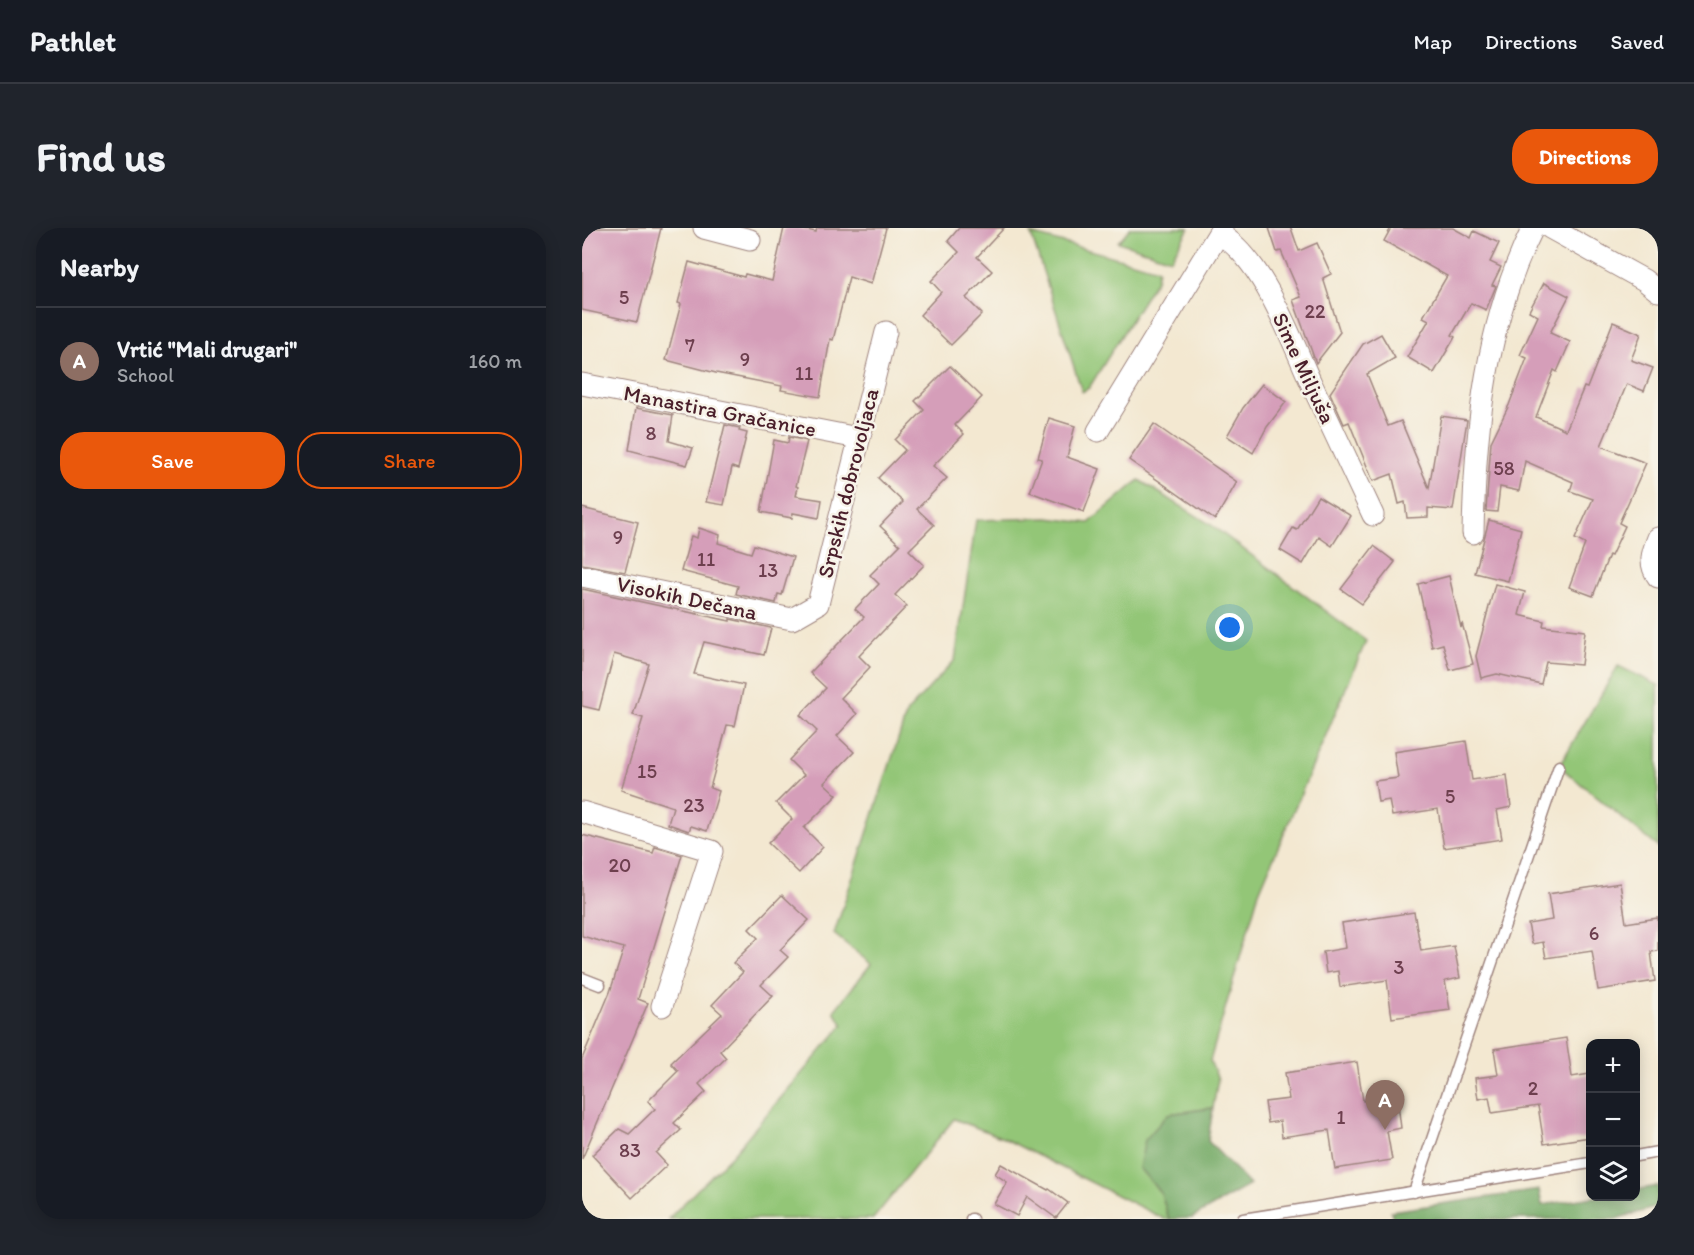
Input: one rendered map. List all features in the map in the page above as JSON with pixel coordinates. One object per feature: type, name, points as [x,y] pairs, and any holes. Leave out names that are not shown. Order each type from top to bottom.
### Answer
[{"type":"street","points":[[704,228],[750,240]]},
{"type":"street","points":[[1473,533],[1474,468],[1483,396],[1500,311],[1516,262],[1533,228]]},
{"type":"street","points":[[1550,228],[1644,280],[1658,291]]},
{"type":"street","name":"Sime Miljuša","points":[[1098,431],[1220,231],[1239,248],[1268,290],[1373,515]]},
{"type":"street","name":"Srpskih dobrovoljaca","points":[[792,620],[818,604],[886,332]]},
{"type":"street","name":"Manastira Gračanice","points":[[582,384],[858,438]]},
{"type":"street","points":[[1658,538],[1651,564],[1658,577]]},
{"type":"street","name":"Visokih Dečana","points":[[582,576],[792,620]]},
{"type":"street","points":[[582,812],[712,851],[663,1006]]},
{"type":"lane","points":[[1414,1192],[1559,766]]},
{"type":"lane","points":[[582,978],[600,985]]},
{"type":"lane","points":[[1640,1155],[1658,1152]]},
{"type":"lane","points":[[1243,1219],[1586,1164]]},
{"type":"green space","points":[[1130,228],[1189,228],[1171,259],[1118,242]]},
{"type":"green space","points":[[1031,234],[1158,269],[1156,280],[1089,388],[1082,392]]},
{"type":"green space","points":[[1139,480],[1210,524],[1366,641],[1259,892],[1210,1061],[1218,1079],[1213,1108],[1168,1114],[1139,1168],[1161,1193],[1169,1219],[1164,1219],[1003,1138],[954,1119],[873,1219],[668,1219],[732,1155],[843,1025],[834,1011],[871,964],[834,934],[907,712],[955,660],[976,520],[1048,518],[1089,523]]},
{"type":"green space","points":[[1618,666],[1658,685],[1658,847],[1559,766]]},
{"type":"green space","points":[[1213,1108],[1208,1141],[1250,1185],[1192,1218],[1169,1219],[1161,1193],[1139,1168],[1145,1140],[1168,1114]]},
{"type":"green space","points":[[1658,1186],[1658,1207],[1615,1219],[1393,1219],[1391,1211],[1539,1190],[1542,1205],[1586,1198],[1586,1201],[1640,1201],[1640,1189]]},
{"type":"building","points":[[582,228],[661,228],[637,322],[582,310]]},
{"type":"building","points":[[784,228],[799,228],[816,232],[817,228],[886,228],[871,284],[849,277],[833,340],[830,339],[820,397],[781,390],[782,386],[666,360],[681,304],[678,303],[689,262],[744,277],[745,274],[772,281]]},
{"type":"building","points":[[959,228],[1004,228],[977,257],[992,271],[966,298],[982,314],[951,345],[920,315],[941,292],[931,281],[959,252],[948,241]]},
{"type":"building","points":[[1269,228],[1291,228],[1299,251],[1317,243],[1331,274],[1323,278],[1340,332],[1316,363],[1293,300],[1301,297],[1281,251],[1277,252]]},
{"type":"building","points":[[1391,228],[1453,228],[1471,238],[1474,231],[1499,243],[1490,262],[1501,267],[1492,285],[1496,286],[1486,310],[1471,303],[1452,335],[1455,337],[1434,373],[1407,357],[1429,320],[1423,317],[1447,276],[1384,241]]},
{"type":"building","points":[[1544,283],[1569,296],[1550,333],[1570,342],[1557,372],[1554,370],[1536,417],[1566,430],[1584,387],[1587,388],[1613,322],[1641,334],[1631,360],[1653,368],[1644,391],[1627,384],[1601,446],[1646,463],[1619,523],[1625,526],[1611,556],[1609,555],[1593,596],[1569,587],[1585,544],[1575,539],[1593,499],[1570,491],[1573,482],[1525,461],[1519,491],[1500,487],[1497,512],[1486,511],[1491,442],[1509,405],[1527,358],[1520,355],[1538,316],[1529,311]]},
{"type":"building","points":[[1381,334],[1395,358],[1367,374],[1388,426],[1401,421],[1429,488],[1441,416],[1467,420],[1453,510],[1428,508],[1428,517],[1407,518],[1405,502],[1399,504],[1392,474],[1373,481],[1349,422],[1344,424],[1330,393],[1363,344]]},
{"type":"building","points":[[950,366],[982,397],[955,425],[964,434],[933,466],[947,478],[917,509],[934,525],[909,550],[924,565],[895,595],[907,606],[859,656],[870,667],[841,698],[857,714],[837,736],[854,752],[824,783],[837,795],[804,828],[823,847],[799,873],[768,843],[792,819],[776,803],[804,775],[789,760],[817,731],[800,715],[826,688],[810,673],[864,617],[855,609],[879,584],[870,575],[900,545],[880,526],[903,502],[878,478],[905,450],[895,440],[924,410],[915,401]]},
{"type":"building","points":[[1262,384],[1286,402],[1267,427],[1253,453],[1227,436],[1243,408]]},
{"type":"building","points":[[636,408],[673,415],[669,441],[693,448],[687,465],[629,450]]},
{"type":"building","points":[[1049,418],[1075,426],[1067,457],[1100,469],[1084,512],[1030,492],[1042,459],[1038,458]]},
{"type":"building","points":[[1154,424],[1237,482],[1215,520],[1129,460]]},
{"type":"building","points":[[725,425],[740,428],[739,431],[747,433],[738,469],[732,467],[724,505],[706,502]]},
{"type":"building","points":[[789,437],[807,441],[796,486],[798,487],[796,496],[822,500],[819,518],[793,513],[792,518],[761,512],[774,440],[788,443]]},
{"type":"building","points":[[1318,496],[1351,516],[1332,546],[1319,537],[1303,564],[1280,550],[1293,528],[1297,530]]},
{"type":"building","points":[[582,508],[638,522],[625,572],[582,564]]},
{"type":"building","points":[[1489,520],[1521,529],[1508,581],[1475,573]]},
{"type":"building","points":[[699,528],[720,535],[718,543],[751,553],[754,545],[793,557],[782,595],[778,594],[776,603],[736,594],[738,586],[681,571],[691,536],[697,538]]},
{"type":"building","points":[[1374,546],[1395,562],[1362,604],[1341,589]]},
{"type":"building","points":[[1449,576],[1461,628],[1462,623],[1473,664],[1450,670],[1443,644],[1432,647],[1418,584]]},
{"type":"building","points":[[1495,584],[1525,592],[1519,615],[1544,621],[1543,626],[1585,631],[1581,665],[1546,662],[1541,684],[1497,674],[1481,678],[1476,656]]},
{"type":"building","points":[[582,589],[771,628],[764,655],[704,642],[694,674],[744,685],[735,726],[727,725],[710,788],[719,791],[707,831],[691,826],[689,831],[668,824],[673,807],[621,790],[643,718],[633,715],[649,664],[614,654],[599,710],[582,706]]},
{"type":"building","points":[[1466,741],[1472,780],[1507,775],[1511,807],[1497,810],[1502,839],[1444,848],[1438,809],[1392,816],[1389,800],[1378,802],[1375,781],[1398,778],[1394,752]]},
{"type":"building","points":[[582,835],[653,853],[655,847],[682,855],[638,999],[648,1003],[582,1159],[582,1059],[610,992],[624,948],[582,936]]},
{"type":"building","points":[[1620,883],[1626,923],[1658,918],[1658,951],[1651,952],[1655,981],[1598,990],[1592,951],[1546,958],[1543,942],[1532,944],[1528,924],[1552,920],[1548,894]]},
{"type":"building","points":[[782,895],[809,920],[780,950],[788,957],[761,985],[773,996],[720,1051],[726,1058],[699,1084],[706,1092],[674,1123],[681,1130],[656,1153],[667,1165],[632,1198],[592,1155],[619,1129],[629,1134],[655,1109],[648,1101],[678,1071],[671,1063],[722,1014],[712,1005],[743,972],[733,963],[758,938],[749,929]]},
{"type":"building","points":[[1414,912],[1421,951],[1454,946],[1460,978],[1445,981],[1450,1010],[1392,1018],[1387,980],[1340,987],[1338,971],[1326,973],[1323,952],[1346,948],[1342,923]]},
{"type":"building","points":[[1566,1038],[1572,1077],[1586,1075],[1586,1138],[1544,1144],[1538,1106],[1492,1113],[1489,1097],[1478,1099],[1475,1078],[1498,1075],[1494,1049]]},
{"type":"building","points":[[1357,1062],[1363,1101],[1397,1096],[1401,1128],[1387,1131],[1392,1160],[1335,1169],[1329,1130],[1282,1137],[1280,1121],[1268,1123],[1265,1102],[1289,1099],[1285,1073]]},
{"type":"building","points":[[1001,1164],[1049,1189],[1068,1203],[1056,1218],[1027,1197],[1017,1216],[994,1204],[1007,1182],[995,1174]]},
{"type":"place","name":"Vrtić \"Mali drugari\"","points":[[1385,1130]]}]
